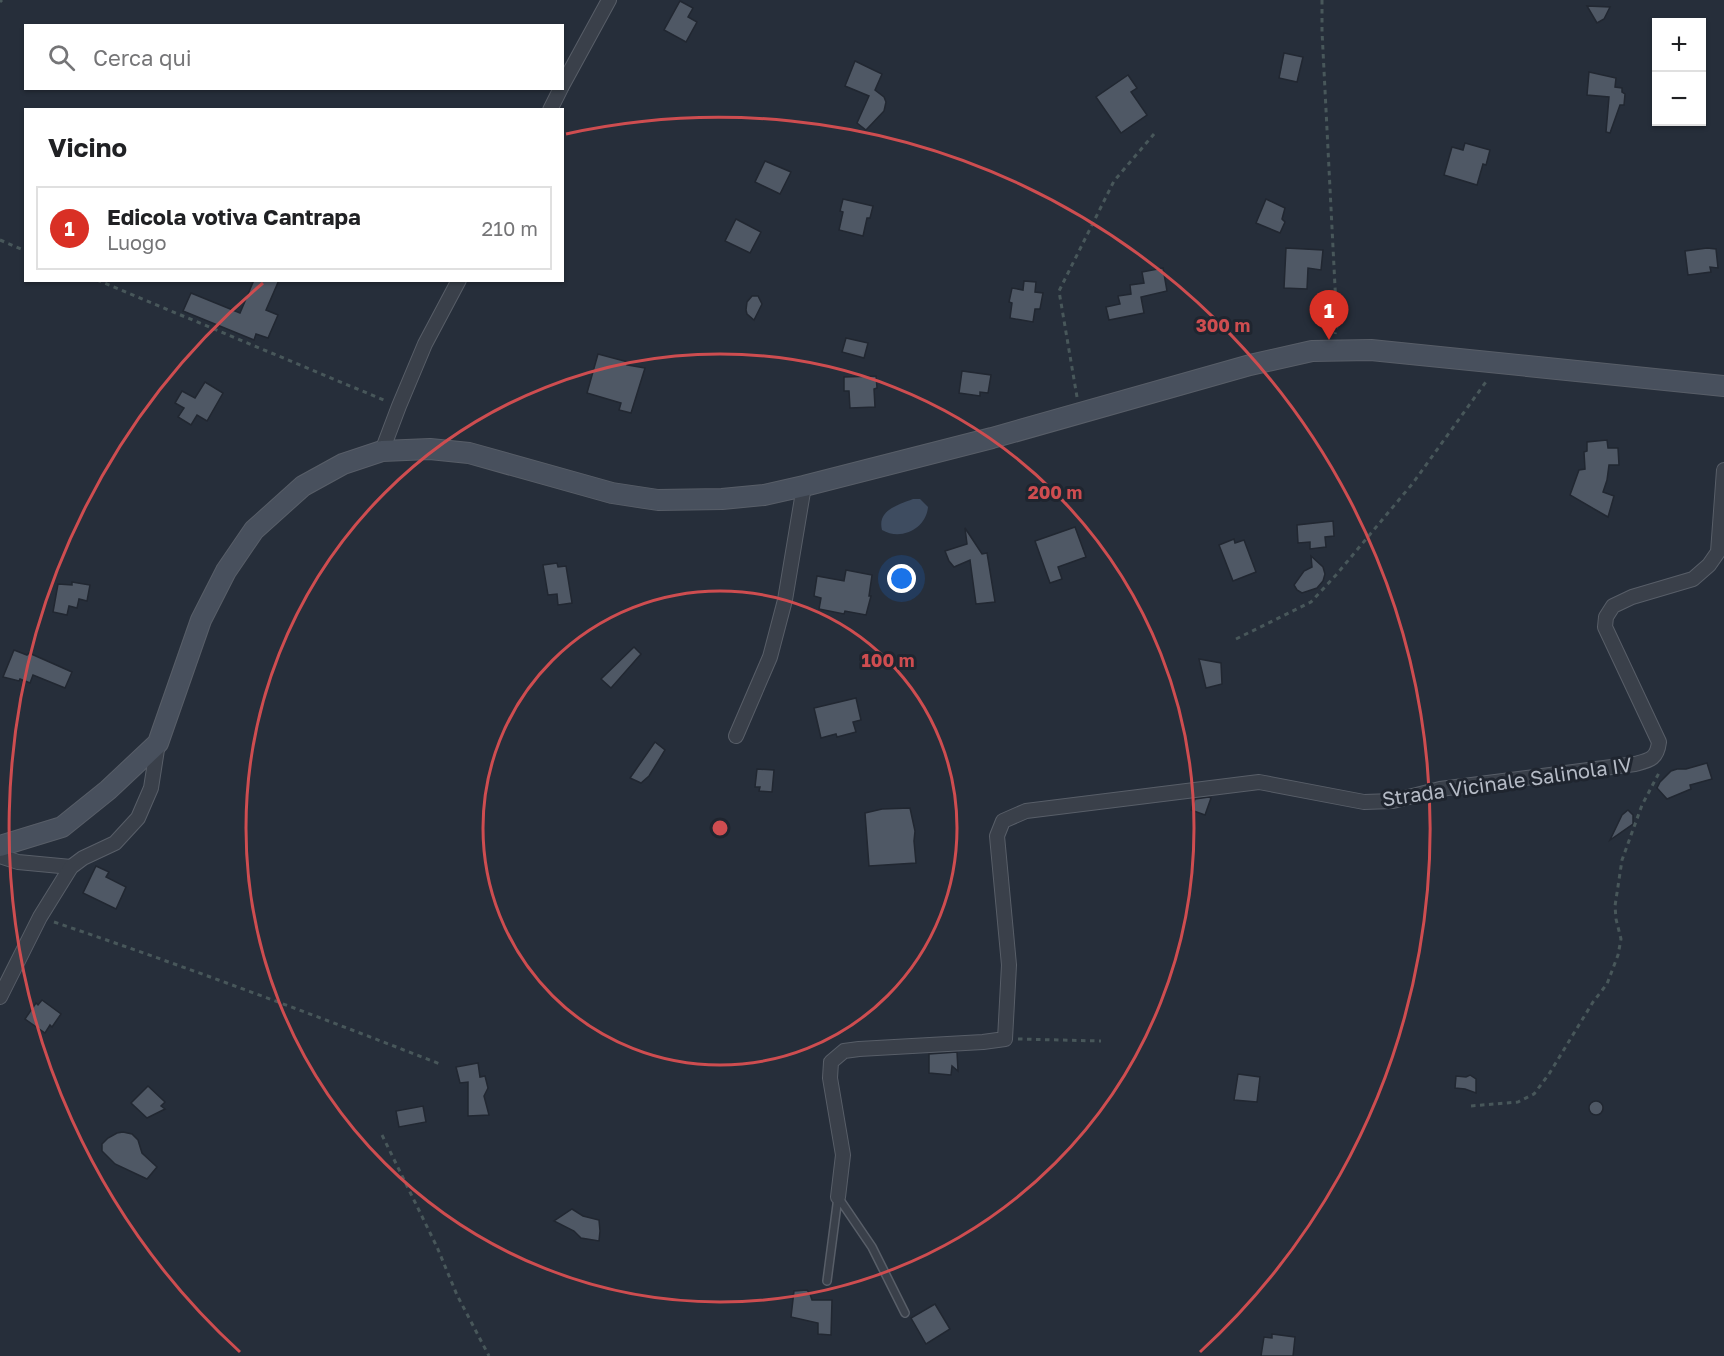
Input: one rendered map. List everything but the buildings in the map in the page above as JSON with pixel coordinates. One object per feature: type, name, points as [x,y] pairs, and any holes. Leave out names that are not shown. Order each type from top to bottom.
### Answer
[{"type":"main road","points":[[0,846],[62,827],[108,790],[158,743],[201,620],[226,571],[254,530],[303,486],[343,464],[382,451],[430,448],[469,453],[612,493],[658,500],[722,499],[764,495],[804,486],[1080,414],[1250,365],[1312,351],[1371,350],[1724,386]]},
{"type":"street","points":[[564,83],[609,0]]},
{"type":"street","points":[[551,108],[560,90]]},
{"type":"street","points":[[382,451],[425,344],[458,282]]},
{"type":"street","name":"Strada Vicinale Salinola IV","points":[[1005,1039],[1009,965],[997,836],[1004,821],[1026,811],[1259,782],[1364,802],[1393,801],[1440,789],[1635,764],[1649,760],[1658,752],[1659,742],[1605,627],[1606,616],[1613,606],[1632,597],[1693,579],[1709,565],[1718,552],[1724,470]]},
{"type":"street","points":[[736,735],[770,657],[785,600],[804,486]]},
{"type":"street","points":[[0,997],[40,917],[71,867],[83,858],[115,843],[138,818],[151,788],[158,743]]},
{"type":"street","points":[[0,856],[18,862],[71,867]]},
{"type":"street","points":[[838,1197],[843,1155],[830,1078],[831,1062],[844,1051],[1005,1039]]},
{"type":"lane","points":[[827,1281],[838,1197]]},
{"type":"lane","points":[[838,1197],[872,1247],[905,1313]]},
{"type":"path","points":[[1322,0],[1337,326],[1331,350]]},
{"type":"path","points":[[1080,414],[1059,291],[1114,181],[1154,134]]},
{"type":"path","points":[[0,240],[24,250]]},
{"type":"path","points":[[102,282],[399,406]]},
{"type":"path","points":[[1236,639],[1311,602],[1413,483],[1499,363]]},
{"type":"path","name":"Strada Vicinale Salinola IV","points":[[1471,1106],[1518,1102],[1534,1094],[1607,984],[1618,955],[1621,939],[1615,906],[1622,860],[1642,805],[1659,774],[1662,761],[1658,752]]},
{"type":"path","points":[[40,917],[182,966],[440,1064]]},
{"type":"path","points":[[1005,1039],[1101,1041]]},
{"type":"path","points":[[382,1135],[437,1247],[457,1295],[489,1356]]},
{"type":"water","points":[[913,499],[920,499],[928,507],[918,527],[897,534],[882,530],[881,523],[890,509]]},
{"type":"place","name":"Edicola votiva Cantrapa","points":[[1329,340]]}]
